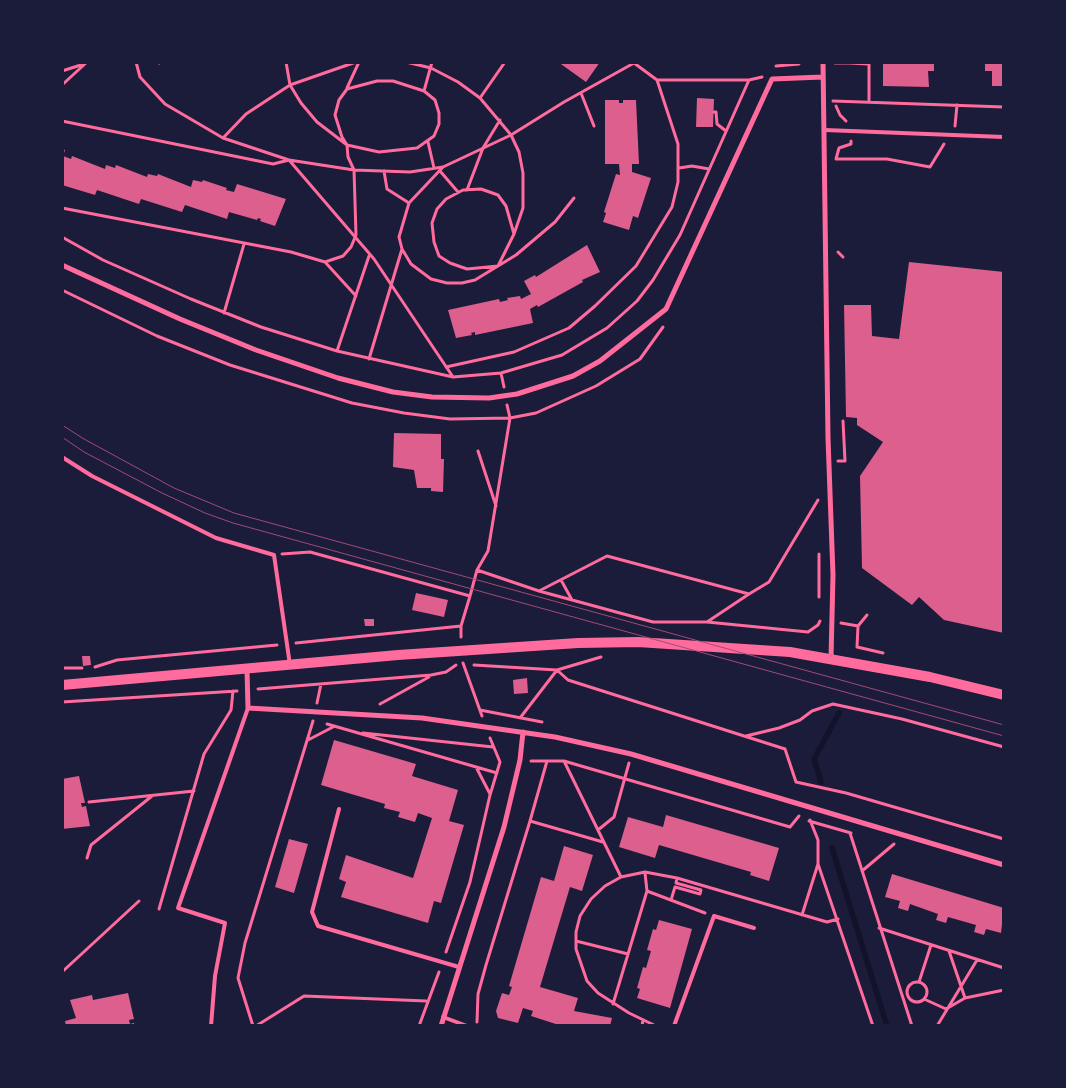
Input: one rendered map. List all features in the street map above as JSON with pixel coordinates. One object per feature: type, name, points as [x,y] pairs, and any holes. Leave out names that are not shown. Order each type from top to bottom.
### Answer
[{"type":"main road","points":[[62,685],[434,653],[578,643],[638,642],[790,652],[930,677],[1004,695]]},
{"type":"street","points":[[823,62],[828,438],[833,575],[831,658]]},
{"type":"street","points":[[62,265],[180,319],[256,350],[338,378],[393,392],[432,397],[489,398],[517,394],[573,376],[600,361],[666,309],[772,79],[823,77]]},
{"type":"street","points":[[247,670],[248,708],[376,714],[484,726],[631,754],[1004,865]]},
{"type":"street","points":[[441,1026],[504,827],[520,760],[523,732]]},
{"type":"lane","points":[[825,130],[1004,137]]},
{"type":"lane","points":[[62,457],[92,476],[216,538],[274,555],[290,665]]},
{"type":"lane","points":[[210,1026],[215,976],[224,923],[178,908],[248,708]]},
{"type":"lane","points":[[339,809],[312,912],[318,926],[459,967]]},
{"type":"lane","points":[[674,1026],[714,916],[754,928]]},
{"type":"lane","points":[[443,1017],[467,1026]]},
{"type":"path","points":[[136,62],[140,76],[165,104],[223,138],[289,160],[354,170],[410,172],[443,167],[511,135],[634,63],[657,80],[678,144],[678,182],[672,207],[636,266],[595,306],[569,328],[514,352],[446,367]]},
{"type":"path","points":[[286,62],[290,85],[301,104],[317,122],[347,145],[379,152],[416,148],[428,142],[439,124],[439,113],[434,100],[424,91],[393,81],[376,80],[347,89]]},
{"type":"path","points":[[223,138],[246,114],[290,85],[357,62]]},
{"type":"path","points":[[325,262],[343,256],[351,247],[356,235],[354,170],[347,145],[342,137],[335,115],[339,100],[347,89],[357,62]]},
{"type":"path","points":[[406,62],[431,68],[458,82],[480,98],[511,135],[519,152],[525,191],[524,208],[514,234],[498,266]]},
{"type":"path","points":[[424,91],[432,62]]},
{"type":"path","points":[[480,98],[505,62]]},
{"type":"path","points":[[62,71],[87,63]]},
{"type":"path","points":[[62,85],[87,63]]},
{"type":"path","points":[[835,63],[869,63],[869,102]]},
{"type":"path","points":[[774,67],[784,64],[799,64]]},
{"type":"path","points":[[657,80],[748,80],[764,77],[768,72]]},
{"type":"path","points":[[62,237],[103,260],[224,313],[337,351],[453,377],[501,373],[562,355],[607,328],[637,301],[653,280],[680,235],[748,80]]},
{"type":"path","points":[[581,93],[594,126]]},
{"type":"path","points":[[824,99],[1004,107]]},
{"type":"path","points":[[714,112],[716,112],[717,124],[726,131]]},
{"type":"path","points":[[467,190],[482,148],[500,120]]},
{"type":"path","points":[[62,121],[272,164],[289,160]]},
{"type":"path","points":[[428,142],[434,168]]},
{"type":"path","points":[[289,160],[356,235],[453,377]]},
{"type":"path","points":[[679,168],[692,166],[710,169]]},
{"type":"path","points":[[443,167],[409,203],[399,237],[402,249],[411,264],[431,279],[447,283],[462,283],[474,280],[516,255],[555,222],[574,198]]},
{"type":"path","points":[[384,171],[387,189],[409,203]]},
{"type":"path","points":[[440,171],[458,192]]},
{"type":"path","points":[[498,266],[467,268],[450,263],[439,256],[434,242],[432,223],[436,209],[446,198],[458,192],[481,189],[498,195],[506,206],[514,234]]},
{"type":"path","points":[[62,208],[292,252],[325,262],[356,296]]},
{"type":"path","points":[[224,313],[244,244]]},
{"type":"path","points":[[370,359],[402,249]]},
{"type":"path","points":[[337,351],[369,256]]},
{"type":"path","points":[[62,290],[157,336],[230,365],[352,403],[450,419],[510,418],[536,413],[596,386],[640,359],[665,324]]},
{"type":"path","points":[[501,373],[504,388]]},
{"type":"path","points":[[461,640],[461,626],[477,570],[488,551],[510,418],[507,403]]},
{"type":"path","points":[[478,451],[496,506]]},
{"type":"path","points":[[707,622],[769,582],[819,500]]},
{"type":"path","points":[[274,555],[310,552],[470,596]]},
{"type":"path","points":[[539,591],[607,556],[749,594]]},
{"type":"path","points":[[477,570],[572,601],[653,622],[707,622],[808,632],[818,625],[820,620],[858,626]]},
{"type":"path","points":[[561,580],[572,601]]},
{"type":"path","points":[[867,615],[858,626],[857,647],[884,653]]},
{"type":"path","points":[[62,668],[88,669],[117,660],[461,626]]},
{"type":"path","points":[[62,702],[247,690],[431,675],[446,672],[454,665],[463,664],[557,670],[604,656]]},
{"type":"path","points":[[419,1026],[426,1001],[443,962],[470,882],[490,795],[500,762],[484,726],[463,664]]},
{"type":"path","points":[[520,718],[557,670]]},
{"type":"path","points":[[557,670],[568,680],[784,749],[818,840],[818,864],[802,915]]},
{"type":"path","points":[[376,714],[378,705],[431,675]]},
{"type":"path","points":[[318,702],[321,684]]},
{"type":"path","points":[[159,909],[204,754],[231,710],[233,691]]},
{"type":"path","points":[[744,736],[779,728],[800,720],[812,711],[833,704],[1004,747]]},
{"type":"path","points":[[480,710],[542,722]]},
{"type":"path","points":[[426,1001],[304,996],[255,1026],[238,978],[247,933],[314,719],[333,727],[497,774]]},
{"type":"path","points":[[308,740],[333,727]]},
{"type":"path","points":[[353,732],[494,747]]},
{"type":"path","points":[[598,830],[614,817],[631,754]]},
{"type":"path","points":[[477,1026],[478,994],[546,761]]},
{"type":"path","points":[[621,877],[564,761],[790,827],[797,816],[859,835]]},
{"type":"path","points":[[476,767],[490,795]]},
{"type":"path","points":[[796,782],[846,793],[1004,839]]},
{"type":"path","points":[[90,802],[194,791]]},
{"type":"path","points":[[87,858],[91,845],[152,796]]},
{"type":"path","points":[[530,821],[604,842]]},
{"type":"path","points":[[850,833],[912,1026]]},
{"type":"path","points":[[862,871],[895,844],[886,842]]},
{"type":"path","points":[[818,864],[873,1026]]},
{"type":"path","points":[[656,1026],[614,1004],[598,993],[587,981],[580,965],[576,941],[580,916],[591,899],[604,886],[621,877],[645,872],[677,878],[827,922],[838,919]]},
{"type":"path","points":[[614,1004],[647,891],[645,872]]},
{"type":"path","points":[[672,900],[675,887],[700,894],[701,890],[676,883],[677,878]]},
{"type":"path","points":[[647,891],[714,916]]},
{"type":"path","points":[[62,972],[139,901]]},
{"type":"path","points":[[879,928],[1004,968]]},
{"type":"path","points":[[576,941],[628,954]]},
{"type":"path","points":[[919,982],[931,945]]},
{"type":"path","points":[[949,951],[966,998]]},
{"type":"path","points":[[937,1026],[977,960]]},
{"type":"path","points":[[908,994],[912,984],[919,982]]},
{"type":"path","points":[[919,982],[926,988],[924,999]]},
{"type":"path","points":[[946,1009],[966,998],[1003,990]]},
{"type":"path","points":[[902,995],[908,994]]},
{"type":"path","points":[[908,994],[914,1002],[924,999],[946,1009]]},
{"type":"path","points":[[642,1026],[643,1020]]},
{"type":"building","points":[[558,62],[600,62],[586,82]]},
{"type":"building","points":[[883,62],[934,62],[934,71],[928,71],[929,87],[883,86]]},
{"type":"building","points":[[985,62],[1004,62],[1004,86],[992,86],[992,71],[985,71]]},
{"type":"building","points":[[697,98],[714,99],[713,127],[696,127]]},
{"type":"building","points":[[605,100],[619,100],[619,103],[623,103],[623,100],[636,100],[639,164],[632,164],[632,172],[651,178],[638,218],[633,216],[629,230],[603,222],[606,213],[604,212],[616,174],[620,175],[619,164],[605,164]]},
{"type":"building","points":[[62,149],[65,150],[63,156],[71,159],[72,156],[105,169],[106,165],[115,168],[116,165],[147,177],[148,174],[157,176],[158,174],[191,187],[193,180],[202,182],[203,180],[234,192],[237,184],[286,199],[275,226],[260,221],[261,219],[258,218],[257,220],[229,212],[227,219],[185,205],[182,212],[141,199],[139,204],[97,190],[95,195],[62,185]]},
{"type":"building","points":[[587,245],[600,272],[582,280],[583,282],[538,307],[537,305],[530,309],[533,323],[475,335],[475,332],[471,333],[472,335],[456,338],[448,310],[499,299],[500,302],[508,300],[507,298],[520,296],[521,299],[531,294],[524,281],[535,275],[536,277]]},
{"type":"building","points":[[909,262],[1004,272],[1004,633],[944,620],[919,597],[912,605],[862,568],[860,476],[883,442],[857,425],[857,418],[846,417],[844,305],[871,305],[872,336],[899,339]]},
{"type":"building","points":[[394,433],[441,434],[441,459],[444,459],[443,492],[431,491],[431,488],[417,488],[414,470],[393,467]]},
{"type":"building","points":[[416,593],[448,600],[444,617],[412,610]]},
{"type":"building","points":[[364,619],[374,619],[374,626],[365,626]]},
{"type":"building","points":[[82,656],[90,656],[91,665],[83,666]]},
{"type":"building","points":[[527,678],[528,693],[514,694],[513,680]]},
{"type":"building","points":[[334,740],[416,764],[412,776],[458,790],[449,821],[464,825],[441,903],[434,901],[428,923],[341,897],[346,882],[339,879],[346,855],[413,878],[432,818],[418,813],[415,822],[398,817],[400,812],[384,808],[385,804],[321,785]]},
{"type":"building","points":[[79,776],[85,803],[81,803],[82,807],[86,806],[90,826],[62,829],[62,779]]},
{"type":"building","points":[[666,815],[779,848],[769,881],[750,875],[751,872],[659,845],[655,858],[619,847],[628,817],[663,827]]},
{"type":"building","points":[[289,839],[308,844],[294,893],[275,887]]},
{"type":"building","points":[[564,846],[593,855],[582,891],[570,887],[540,987],[578,998],[574,1011],[612,1018],[610,1026],[562,1026],[531,1016],[533,1011],[523,1008],[518,1023],[498,1018],[496,1011],[502,993],[509,995],[512,987],[509,986],[541,877],[554,881]]},
{"type":"building","points":[[892,874],[1004,908],[1001,933],[986,929],[984,935],[974,932],[976,925],[948,917],[946,923],[936,920],[938,914],[910,904],[908,911],[898,908],[900,901],[885,897]]},
{"type":"building","points":[[659,920],[692,929],[670,1008],[637,998],[640,989],[637,988],[643,967],[646,968],[651,951],[647,950],[653,929],[656,930]]},
{"type":"building","points":[[128,993],[134,1019],[129,1020],[130,1024],[134,1023],[135,1026],[66,1026],[65,1021],[76,1018],[70,1000],[92,995],[93,1000]]},
{"type":"waterway","points":[[821,782],[814,759],[839,713]]},
{"type":"waterway","points":[[832,848],[887,1026]]},
{"type":"tram line","points":[[62,425],[174,488],[234,513],[1004,725]]},
{"type":"tram line","points":[[62,437],[84,452],[162,493],[205,513],[233,523],[1004,736]]}]
